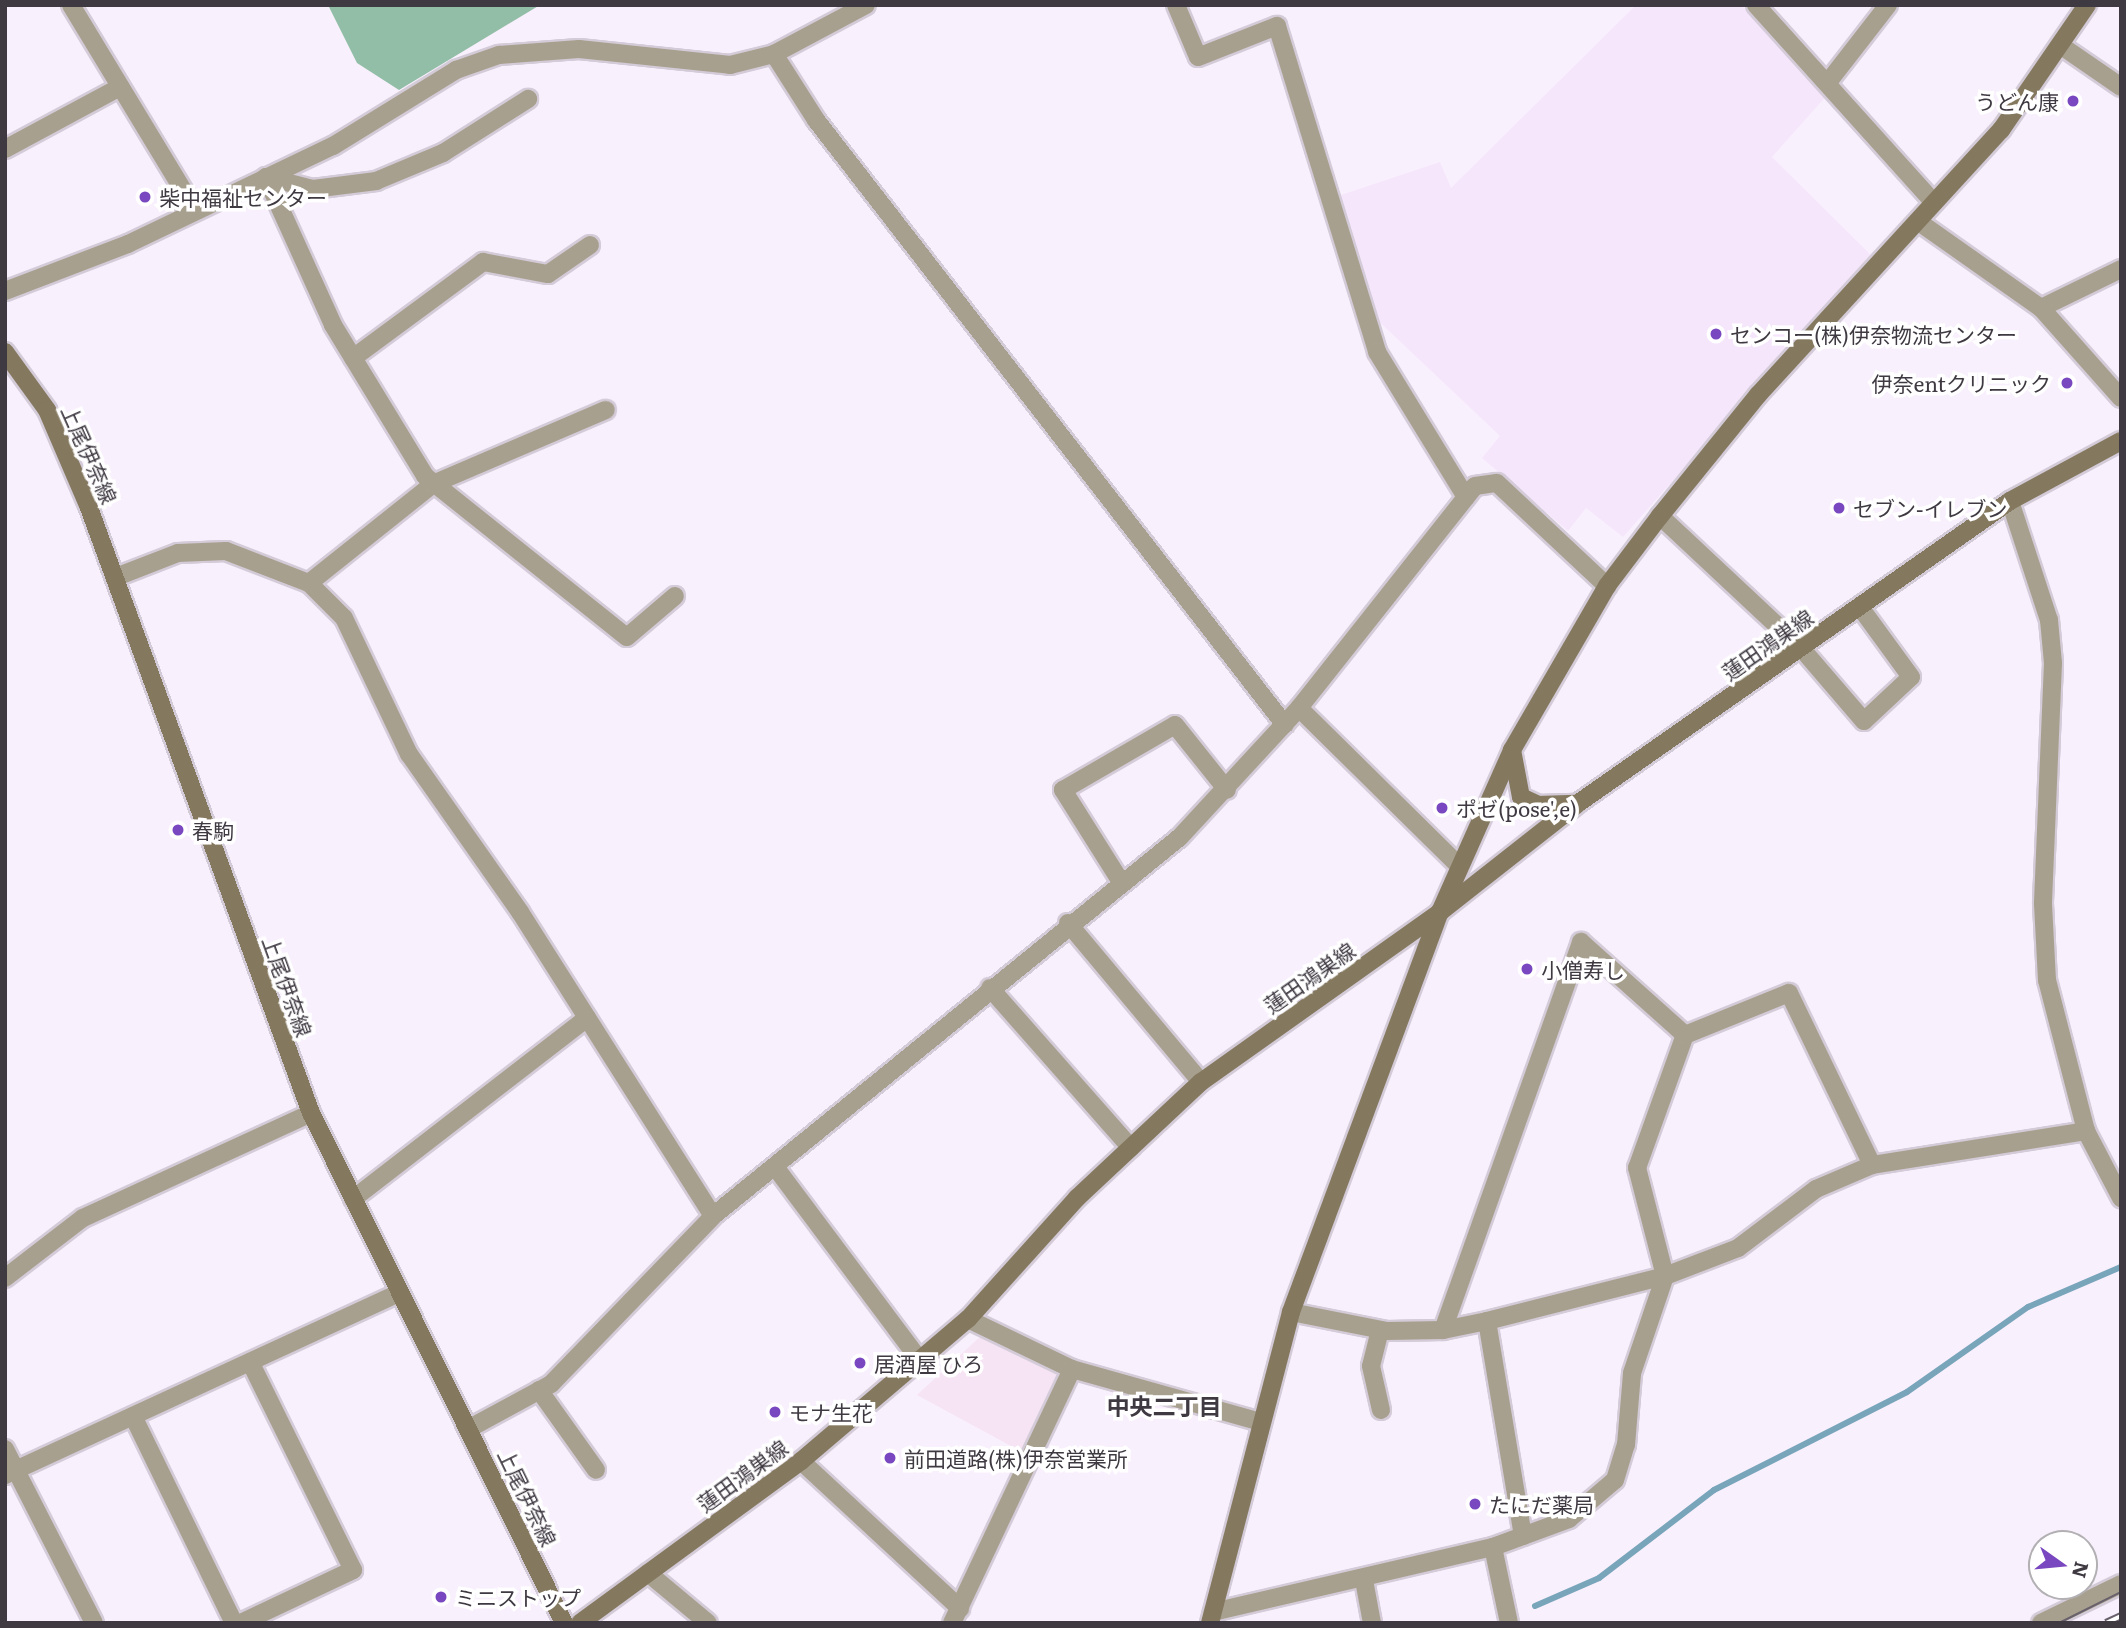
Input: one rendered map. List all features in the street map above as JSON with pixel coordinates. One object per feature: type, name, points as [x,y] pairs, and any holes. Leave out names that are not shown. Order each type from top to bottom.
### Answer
[{"type":"street","points":[[71,5],[195,209]]},
{"type":"street","points":[[5,291],[128,244],[195,209],[333,146],[456,70],[499,55],[579,49],[730,65],[774,54],[866,5]]},
{"type":"street","points":[[1176,5],[1198,57],[1277,26],[1377,352],[1466,497]]},
{"type":"street","points":[[1756,5],[1829,81],[1934,203]]},
{"type":"street","points":[[1829,81],[1888,5]]},
{"type":"street","points":[[1872,1166],[1789,993],[1685,1035],[1637,1168],[1665,1276],[1632,1373],[1626,1445],[1615,1480],[1591,1506],[1493,1547],[1212,1617],[1260,1422],[1292,1312],[1440,912],[1512,750],[1607,586],[1660,516],[1758,395],[2001,130],[2087,5]]},
{"type":"street","points":[[2060,45],[2121,88]]},
{"type":"street","points":[[774,54],[816,120],[1285,725]]},
{"type":"street","points":[[5,149],[120,87]]},
{"type":"street","points":[[266,177],[313,189],[376,181],[443,153],[528,99]]},
{"type":"street","points":[[266,177],[353,358],[433,484],[627,637],[675,596]]},
{"type":"street","points":[[1919,222],[2041,308],[2121,398]]},
{"type":"street","points":[[353,358],[483,262],[548,274],[590,245]]},
{"type":"street","points":[[2041,308],[2121,269]]},
{"type":"street","name":"上尾伊奈線","points":[[5,352],[53,423],[116,577],[312,1113],[398,1293],[470,1428],[564,1623]]},
{"type":"street","points":[[309,583],[433,484],[606,411]]},
{"type":"street","name":"蓮田鴻巣線","points":[[580,1623],[801,1461],[968,1319],[1131,1147],[1201,1082],[1440,912],[1577,804],[1802,649],[2010,500],[2121,441]]},
{"type":"street","points":[[470,1428],[539,1390],[713,1216],[776,1168],[1068,923],[1180,837],[1227,790],[1285,725],[1475,486],[1497,483],[1607,586]]},
{"type":"street","points":[[2010,500],[2049,620],[2047,980],[2086,1131],[2121,1198]]},
{"type":"street","points":[[1660,516],[1802,649],[1864,722],[1911,677],[1860,607]]},
{"type":"street","points":[[116,577],[178,553],[226,551],[309,583],[344,618],[409,754],[587,1018],[713,1216]]},
{"type":"street","points":[[1299,708],[1460,866]]},
{"type":"street","points":[[1121,882],[1063,790],[1175,725],[1227,790]]},
{"type":"street","points":[[1512,750],[1521,797],[1538,805],[1577,804]]},
{"type":"street","points":[[1068,923],[1201,1082]]},
{"type":"street","points":[[1443,1330],[1581,942],[1685,1035]]},
{"type":"street","points":[[990,988],[1131,1147]]},
{"type":"street","points":[[353,1199],[587,1018]]},
{"type":"street","points":[[5,1278],[83,1218],[312,1113]]},
{"type":"street","points":[[1292,1312],[1380,1330],[1443,1330],[1487,1321],[1665,1276],[1738,1248],[1816,1189],[1872,1166],[2086,1131]]},
{"type":"street","points":[[776,1168],[919,1359]]},
{"type":"street","points":[[10,1473],[398,1293]]},
{"type":"street","points":[[968,1319],[1072,1369],[1260,1422]]},
{"type":"street","points":[[1487,1321],[1523,1536]]},
{"type":"street","points":[[1380,1330],[1371,1367],[1381,1410]]},
{"type":"street","points":[[242,1623],[353,1570],[250,1362]]},
{"type":"street","points":[[801,1461],[956,1616],[1072,1369]]},
{"type":"street","points":[[539,1390],[596,1470]]},
{"type":"street","points":[[133,1416],[234,1623]]},
{"type":"street","points":[[5,1449],[10,1473],[94,1623]]},
{"type":"street","points":[[1493,1547],[1509,1623]]},
{"type":"street","points":[[648,1573],[708,1623]]},
{"type":"street","points":[[1364,1580],[1372,1623]]},
{"type":"street","points":[[2041,1623],[2121,1584]]},
{"type":"shaded area","points":[[1636,5],[1741,5],[1829,93],[1772,157],[1872,256],[1623,537],[1586,508],[1568,531],[1482,458],[1500,436],[1370,313],[1335,197],[1440,162],[1451,188]]},
{"type":"shaded area","points":[[982,1335],[1055,1367],[1059,1376],[1022,1452],[917,1395]]},
{"type":"green space","points":[[328,5],[540,5],[399,90],[357,63]]},
{"type":"waterway","points":[[1535,1606],[1599,1578],[1714,1490],[1907,1392],[2028,1307],[2121,1267]]},
{"type":"tram line","points":[[2059,1623],[2121,1592]]},
{"type":"railway","points":[[2106,1623],[2121,1616]]},
{"type":"place","name":"うどん康","points":[[2073,101]]},
{"type":"place","name":"柴中福祉センター","points":[[145,197]]},
{"type":"place","name":"センコー(株)伊奈物流センター","points":[[1716,334]]},
{"type":"place","name":"伊奈entクリニック","points":[[2067,383]]},
{"type":"place","name":"セブン-イレブン","points":[[1839,508]]},
{"type":"place","name":"ポゼ(pose',e)","points":[[1442,808]]},
{"type":"place","name":"春駒","points":[[178,830]]},
{"type":"place","name":"小僧寿し","points":[[1527,969]]},
{"type":"place","name":"居酒屋 ひろ","points":[[860,1363]]},
{"type":"place","name":"モナ生花","points":[[775,1412]]},
{"type":"place","name":"前田道路(株)伊奈営業所","points":[[890,1458]]},
{"type":"place","name":"たにだ薬局","points":[[1475,1504]]},
{"type":"place","name":"ミニストップ","points":[[441,1597]]},
{"type":"district","name":"中央二丁目","points":[[1164,1405]]}]
